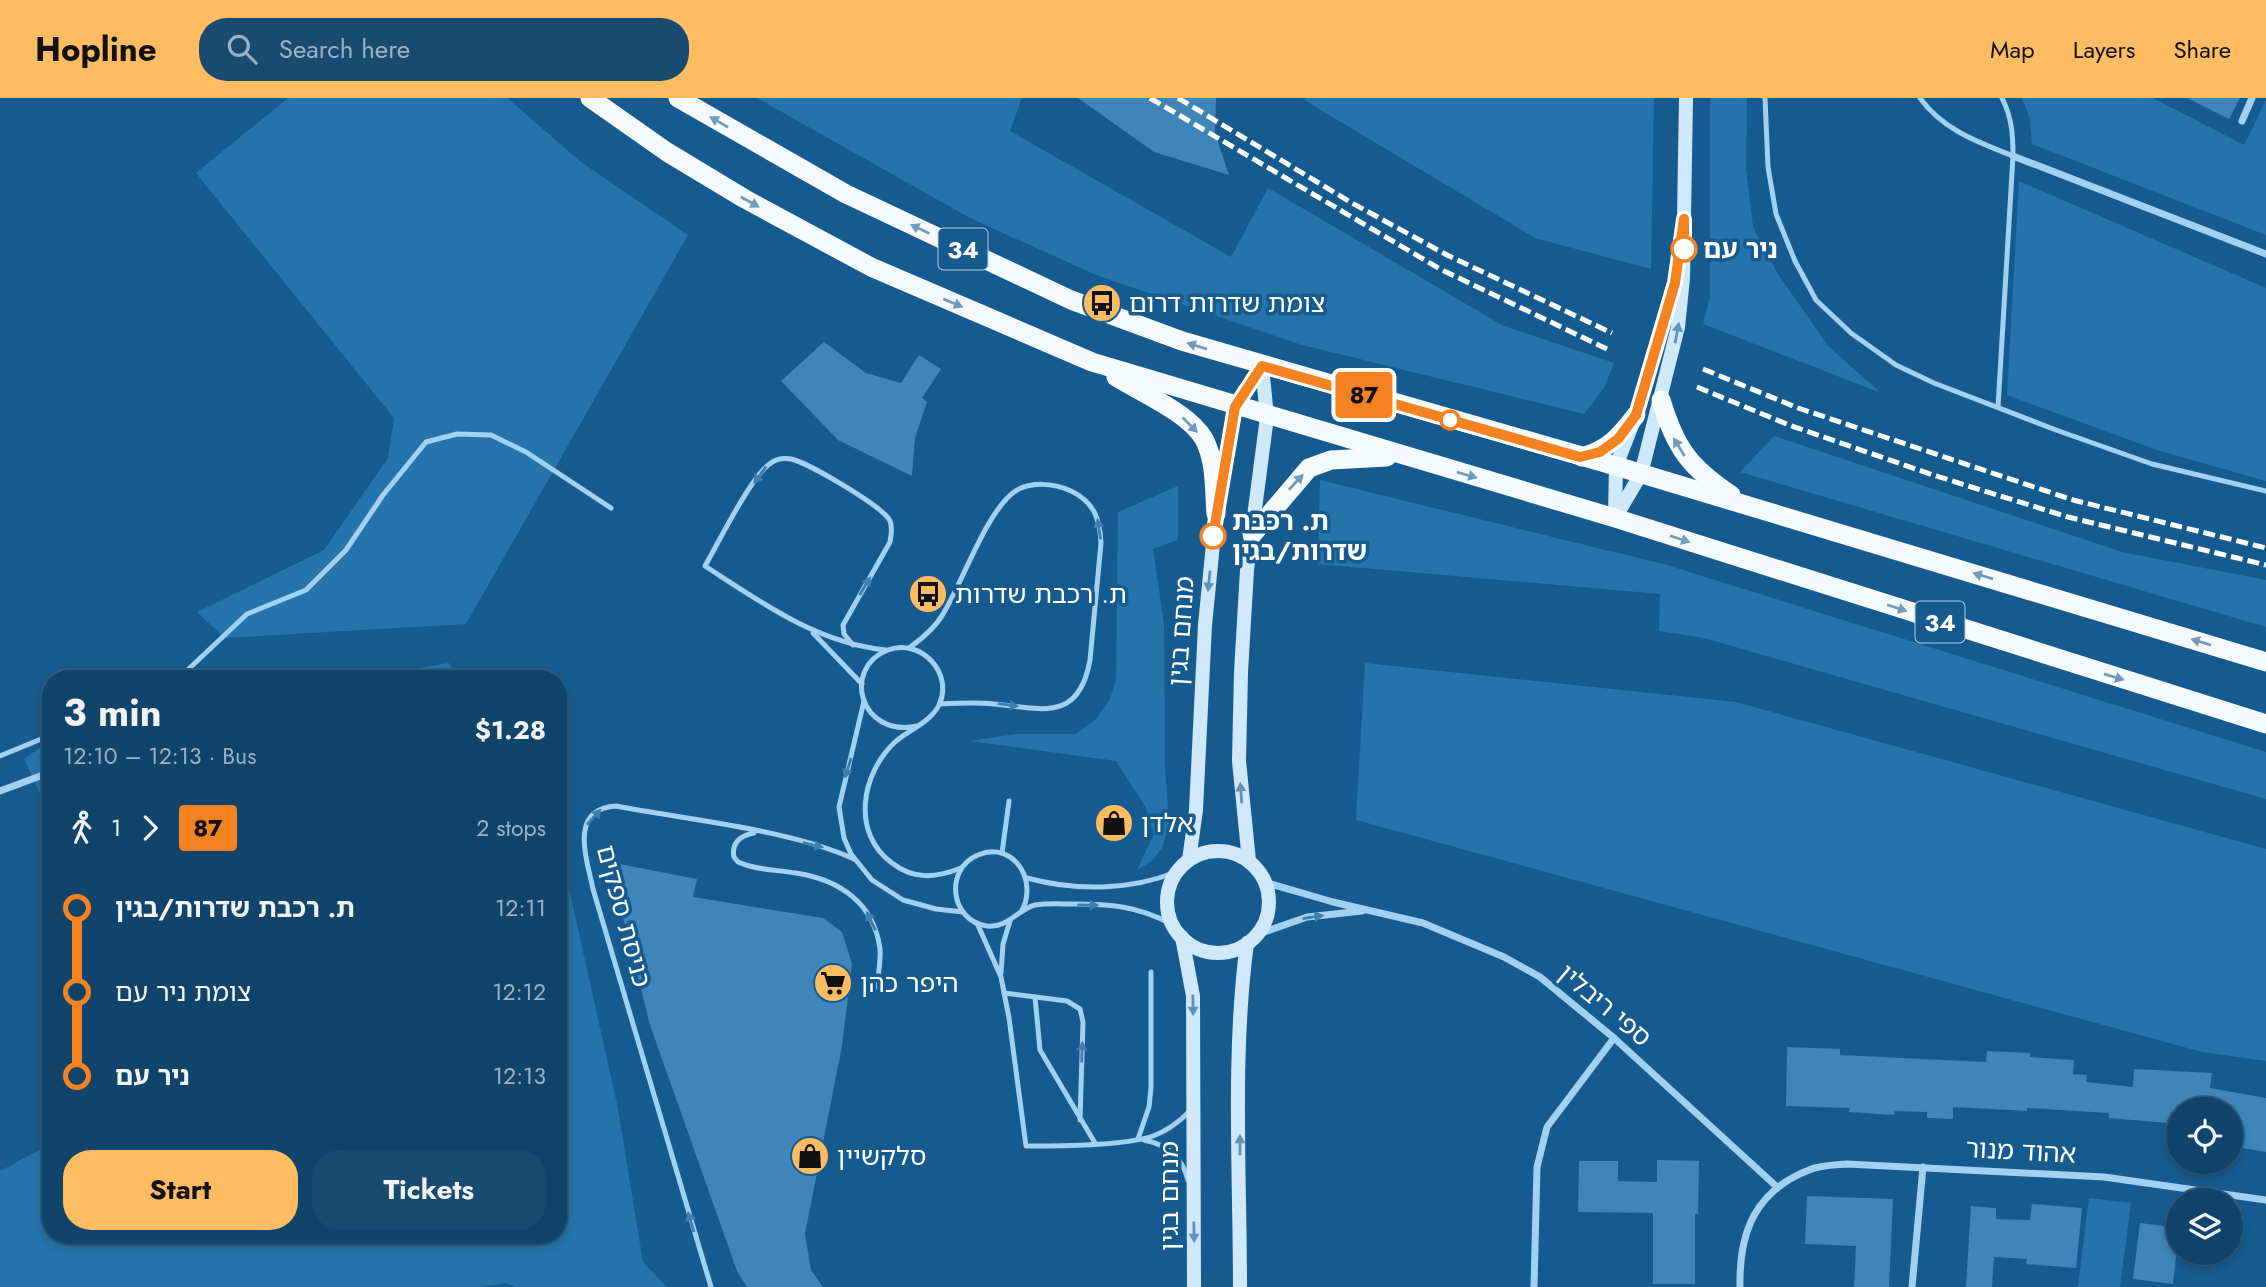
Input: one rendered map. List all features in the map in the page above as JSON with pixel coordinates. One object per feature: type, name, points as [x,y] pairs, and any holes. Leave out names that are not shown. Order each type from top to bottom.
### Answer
[{"type":"highway","name":"34","points":[[590,98],[667,152],[745,199],[871,267],[1091,362],[1615,518],[2266,724]]},
{"type":"highway","name":"34","points":[[678,98],[846,194],[1071,300],[1182,341],[1616,466],[2266,662]]},
{"type":"highway","points":[[1091,362],[1181,415],[1203,438],[1213,470],[1216,514]]},
{"type":"highway","points":[[1661,400],[1672,435],[1682,453],[1707,479],[1749,507]]},
{"type":"highway","points":[[1580,457],[1600,452],[1618,439],[1636,415]]},
{"type":"highway","points":[[1252,535],[1309,468],[1331,460],[1402,456]]},
{"type":"main road","points":[[1615,518],[1641,474],[1661,400],[1682,301],[1686,98]]},
{"type":"main road","points":[[1615,518],[1616,466],[1636,415],[1675,283],[1684,219]]},
{"type":"main road","name":"מנחם בגין","points":[[1189,860],[1196,810],[1205,625],[1216,514],[1235,407],[1262,366]]},
{"type":"main road","points":[[1240,1287],[1242,981],[1251,939],[1266,915],[1268,905],[1264,882],[1249,861],[1240,761],[1242,625],[1267,416],[1262,366]]},
{"type":"main road","points":[[1249,861],[1221,851],[1205,853],[1189,860],[1176,872],[1167,902],[1171,925],[1193,946],[1210,952],[1233,950],[1251,939]]},
{"type":"main road","name":"מנחם בגין","points":[[1182,937],[1193,996],[1194,1287]]},
{"type":"street","points":[[2242,121],[2252,98]]},
{"type":"street","points":[[2014,156],[2266,254]]},
{"type":"street","points":[[0,791],[42,775]]},
{"type":"street","name":"ספי ריבלין","points":[[1264,882],[1307,892],[1333,902],[1423,923],[1504,957],[1540,977],[1614,1038],[1776,1186]]},
{"type":"street","name":"ספי ריבלין","points":[[1251,939],[1307,917],[1373,911]]},
{"type":"street","points":[[1534,1287],[1537,1167],[1547,1127],[1614,1038]]},
{"type":"street","name":"אהוד מנור","points":[[1776,1186],[1811,1168],[1847,1164],[2104,1177],[2266,1200]]},
{"type":"street","points":[[1912,1287],[1923,1167]]},
{"type":"street","points":[[1740,1287],[1747,1226],[1776,1186]]},
{"type":"lane","points":[[1765,98],[1768,167],[1776,214],[1795,261],[1816,300],[1852,333],[1896,365],[1998,407],[2152,464],[2266,491]]},
{"type":"lane","points":[[1920,98],[1929,111],[1945,125],[2014,156]]},
{"type":"lane","points":[[1998,407],[2014,156],[2009,113],[2002,98]]},
{"type":"lane","points":[[188,670],[247,614],[306,590],[346,550],[383,495],[426,442],[457,434],[491,435],[526,452],[611,508]]},
{"type":"lane","points":[[853,645],[844,634],[843,625],[890,542],[890,520],[874,506],[799,461],[779,459],[762,470],[705,566],[811,631],[853,645],[886,650],[909,648],[922,652],[939,670],[942,683],[940,704],[928,719],[882,755],[873,772],[866,792],[867,828],[885,858],[913,875],[936,876],[961,868],[981,854],[1002,853],[1015,860],[1027,878],[1028,893],[1021,912]]},
{"type":"lane","points":[[909,648],[923,638],[943,614],[996,513],[1016,491],[1043,484],[1059,486],[1084,499],[1094,509],[1100,527],[1101,543],[1091,648],[1087,676],[1076,697],[1053,709],[991,704],[940,704]]},
{"type":"lane","points":[[811,631],[862,684]]},
{"type":"lane","points":[[886,650],[869,665],[862,684],[864,701],[839,807],[844,838],[854,859],[872,880],[903,900],[936,909],[963,912]]},
{"type":"lane","points":[[864,701],[878,721],[904,729],[917,726]]},
{"type":"lane","points":[[0,755],[42,739]]},
{"type":"lane","points":[[1002,853],[1009,801]]},
{"type":"lane","name":"כניסת ספקים","points":[[711,1287],[593,889],[584,834],[587,820],[604,807],[616,806],[761,833],[823,847],[854,859]]},
{"type":"lane","points":[[761,833],[745,835],[739,839],[733,852],[738,862],[829,881],[848,891],[862,905],[875,926],[880,952],[877,987]]},
{"type":"lane","points":[[961,868],[955,891],[963,912],[977,923],[1001,976]]},
{"type":"lane","points":[[1027,878],[1069,887],[1108,886],[1136,884],[1176,872]]},
{"type":"lane","points":[[977,923],[994,926],[1011,920],[1033,906],[1044,904],[1122,905],[1150,912],[1171,925]]},
{"type":"lane","points":[[1011,920],[1003,944],[1001,976],[1026,1146],[1095,1143],[1152,1136],[1176,1124],[1189,1113],[1194,1102]]},
{"type":"lane","points":[[1138,1139],[1149,1107],[1151,1088],[1151,972]]},
{"type":"lane","points":[[1004,993],[1068,1001],[1080,1009],[1083,1022],[1080,1120]]},
{"type":"lane","points":[[1035,997],[1040,1050],[1095,1143]]},
{"type":"lane","points":[[1138,1139],[1164,1146],[1183,1164],[1193,1198]]},
{"type":"shaded area","points":[[288,98],[507,98],[581,162],[688,235],[466,624],[225,638],[197,612],[324,550],[388,458],[394,418],[196,173]]},
{"type":"shaded area","points":[[757,98],[1022,98],[1010,131],[1231,257],[1268,188],[1502,325],[1614,363],[1604,388],[1584,414],[1302,345],[1096,275],[970,218]]},
{"type":"shaded area","points":[[1654,98],[1651,269],[1535,238],[1304,100]]},
{"type":"shaded area","points":[[1710,98],[1747,98],[1746,168],[1753,227],[1776,271],[1828,346],[1881,393],[1703,324],[1710,297]]},
{"type":"shaded area","points":[[2022,98],[2153,98],[2244,145],[2266,100],[2266,235],[2032,144],[2030,119]]},
{"type":"shaded area","points":[[2019,181],[2266,288],[2266,481],[2160,451],[2007,395]]},
{"type":"shaded area","points":[[1774,436],[2122,552],[2266,580],[2266,627],[1740,472]]},
{"type":"shaded area","points":[[1320,480],[1667,565],[2266,752],[2266,799],[1704,638],[1659,631],[1660,594],[1318,564]]},
{"type":"shaded area","points":[[1178,486],[1178,540],[1153,549],[1164,623],[1165,764],[1169,825],[1162,848],[1153,860],[1137,870],[1154,834],[1146,808],[1116,761],[970,741],[1016,734],[1076,734],[1096,719],[1110,699],[1116,679],[1118,512]]},
{"type":"shaded area","points":[[449,663],[453,670],[408,670]]},
{"type":"shaded area","points":[[1365,663],[1736,702],[2266,849],[2266,1061],[2202,1052],[1356,820]]},
{"type":"shaded area","points":[[42,746],[42,798],[24,759]]},
{"type":"shaded area","points":[[567,879],[617,1104],[643,1262],[667,1287],[516,1287],[506,1283],[480,1287],[0,1287],[0,1171],[42,1149],[42,1244],[567,1244]]},
{"type":"shaded area","points":[[2089,1198],[2131,1203],[2120,1287],[2078,1287]]},
{"type":"building","points":[[1078,98],[1216,98],[1215,133],[1229,175],[1154,152]]},
{"type":"building","points":[[2187,98],[2240,98],[2229,119]]},
{"type":"building","points":[[824,342],[866,373],[901,383],[919,355],[941,369],[922,398],[927,402],[915,438],[912,476],[838,440],[781,381]]},
{"type":"building","points":[[609,862],[697,879],[693,897],[823,918],[842,932],[852,964],[842,1046],[805,1234],[811,1270],[823,1287],[747,1287],[737,1271],[650,1025]]},
{"type":"building","points":[[1787,1047],[1840,1049],[1840,1055],[1986,1062],[1987,1051],[2030,1053],[2030,1057],[2074,1060],[2073,1074],[2087,1075],[2086,1082],[2133,1087],[2134,1069],[2212,1073],[2210,1088],[2266,1098],[2266,1152],[2243,1148],[2243,1097],[2166,1097],[2166,1123],[2109,1118],[2109,1113],[2027,1108],[2027,1111],[1953,1107],[1953,1119],[1927,1118],[1927,1112],[1895,1111],[1894,1115],[1849,1112],[1850,1108],[1786,1106]]},
{"type":"building","points":[[1657,1160],[1699,1161],[1698,1214],[1695,1214],[1695,1284],[1653,1284],[1653,1213],[1578,1212],[1579,1161],[1618,1161],[1618,1181],[1657,1182]]},
{"type":"building","points":[[1807,1196],[1893,1199],[1889,1287],[1854,1287],[1856,1246],[1805,1244]]},
{"type":"building","points":[[2032,1204],[2082,1208],[2076,1268],[2026,1264],[2027,1259],[1994,1257],[1992,1287],[1966,1287],[1971,1206],[1996,1208],[1996,1219],[2030,1220]]},
{"type":"building","points":[[2140,1223],[2166,1226],[2166,1265],[2175,1265],[2173,1284],[2133,1279]]},
{"type":"railway","points":[[1150,98],[1440,269],[1607,349]]},
{"type":"railway","points":[[1178,98],[1352,203],[1447,255],[1612,333]]},
{"type":"railway","points":[[1703,369],[1798,408],[2073,500],[2266,548]]},
{"type":"railway","points":[[1697,387],[1789,425],[1933,475],[2068,517],[2266,565]]},
{"type":"bus line","name":"87","points":[[1213,536],[1235,407],[1262,366],[1580,457],[1600,452],[1618,439],[1636,415],[1675,283],[1684,219],[1684,249]]},
{"type":"place","name":"ניר עם","points":[[1684,249]]},
{"type":"place","name":"צומת שדרות דרום","points":[[1102,303]]},
{"type":"place","name":"ת. רכבת שדרות/בגין","points":[[1213,536]]},
{"type":"place","name":"ת. רכבת שדרות","points":[[928,594]]},
{"type":"place","name":"אלדן","points":[[1114,823]]},
{"type":"place","name":"היפר כהן","points":[[833,983]]},
{"type":"place","name":"סלקשיין","points":[[810,1156]]}]
